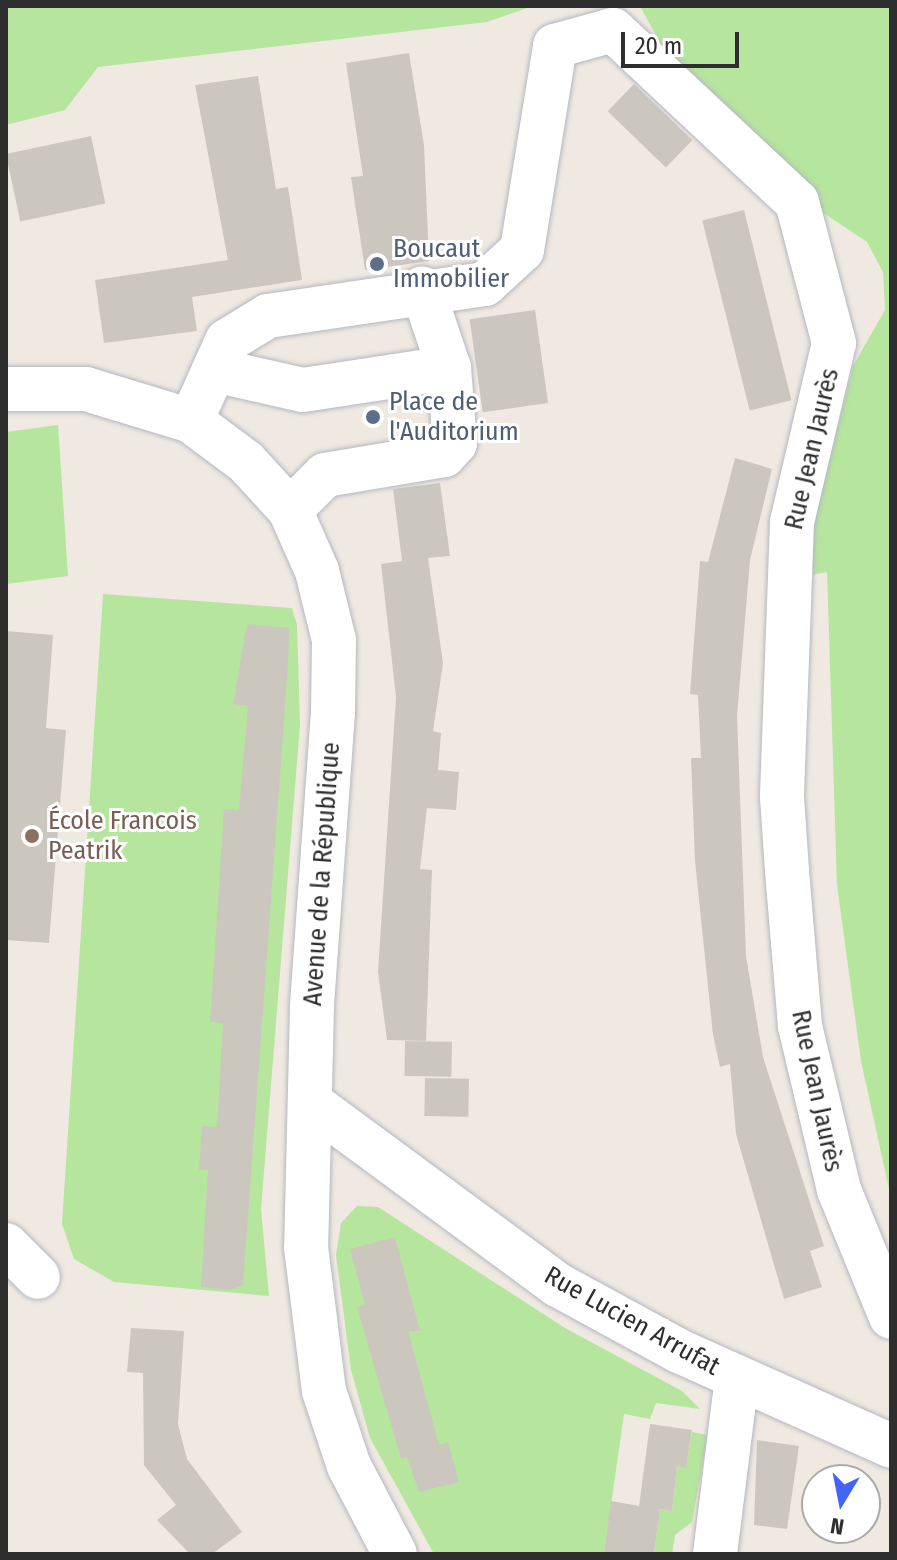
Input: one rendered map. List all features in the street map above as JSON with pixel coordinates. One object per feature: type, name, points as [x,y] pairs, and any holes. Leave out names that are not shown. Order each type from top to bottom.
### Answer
[{"type":"street","name":"Rue Jean Jaurès","points":[[422,288],[485,284],[522,250],[555,46],[613,30],[653,59],[797,202],[834,343],[792,522],[782,797],[788,887],[800,1026],[839,1190],[891,1317]]},
{"type":"street","points":[[191,421],[227,341],[268,316],[422,288],[449,368],[459,428],[444,455],[325,475],[290,510]]},
{"type":"street","points":[[214,370],[303,390],[449,368]]},
{"type":"street","name":"Avenue de la République","points":[[6,389],[86,389],[191,421],[246,462],[290,510],[317,571],[334,640],[312,1007],[315,1106],[306,1247],[324,1391],[349,1466],[395,1554]]},
{"type":"street","name":"Rue Lucien Arrufat","points":[[315,1106],[558,1285],[737,1378],[891,1446]]},
{"type":"street","points":[[6,1245],[38,1277]]},
{"type":"street","points":[[715,1554],[737,1378]]},
{"type":"green space","points":[[6,6],[533,6],[487,22],[98,67],[65,110],[6,125]]},
{"type":"green space","points":[[640,6],[891,6],[891,1198],[861,1061],[837,885],[827,572],[800,577],[853,366],[885,310],[883,272],[867,242],[822,212],[664,50]]},
{"type":"green space","points":[[58,425],[68,576],[6,584],[6,432]]},
{"type":"green space","points":[[103,594],[292,608],[297,625],[300,725],[261,1209],[269,1296],[114,1282],[74,1259],[62,1224]]},
{"type":"green space","points":[[357,1206],[378,1207],[565,1328],[682,1391],[700,1409],[656,1403],[650,1419],[624,1414],[604,1554],[434,1554],[370,1438],[351,1370],[336,1255],[341,1223]]},
{"type":"green space","points":[[692,1432],[708,1435],[692,1522],[675,1535],[672,1554],[654,1554],[660,1509],[672,1511],[677,1466],[686,1467]]},
{"type":"building","points":[[409,53],[424,145],[429,261],[365,270],[351,177],[363,176],[346,63]]},
{"type":"building","points":[[258,76],[276,189],[288,187],[302,280],[192,297],[197,331],[104,343],[95,280],[228,260],[195,85]]},
{"type":"building","points":[[634,84],[692,140],[666,168],[608,111]]},
{"type":"building","points":[[91,136],[105,203],[20,222],[6,154]]},
{"type":"building","points":[[744,210],[791,400],[750,411],[702,220]]},
{"type":"building","points":[[535,310],[548,403],[483,412],[470,319]]},
{"type":"building","points":[[735,458],[772,469],[750,560],[737,716],[746,956],[763,1057],[824,1246],[810,1251],[822,1287],[784,1299],[736,1134],[730,1064],[720,1067],[713,1035],[695,861],[691,758],[701,758],[698,695],[690,694],[700,561],[708,562]]},
{"type":"building","points":[[440,483],[450,556],[428,558],[443,663],[433,731],[441,733],[438,770],[459,772],[456,810],[427,808],[420,869],[432,870],[426,1041],[387,1040],[378,972],[396,697],[381,564],[402,561],[393,489]]},
{"type":"building","points":[[247,624],[289,628],[243,1285],[230,1290],[201,1287],[208,1170],[199,1170],[202,1126],[217,1127],[223,1023],[210,1022],[224,809],[239,810],[248,706],[233,704]]},
{"type":"building","name":"École Francois Peatrik","points":[[6,631],[53,635],[46,728],[66,730],[49,943],[6,940]]},
{"type":"building","points":[[405,1041],[452,1042],[451,1077],[404,1076]]},
{"type":"building","points":[[425,1078],[469,1079],[468,1117],[424,1116]]},
{"type":"building","points":[[395,1237],[420,1331],[408,1331],[439,1445],[448,1442],[459,1482],[419,1492],[407,1457],[401,1459],[357,1307],[365,1305],[350,1249]]},
{"type":"building","points":[[131,1328],[184,1331],[178,1424],[187,1459],[242,1532],[212,1554],[190,1554],[157,1520],[176,1505],[144,1465],[143,1373],[127,1372]]},
{"type":"building","points":[[650,1424],[692,1430],[686,1468],[677,1466],[672,1511],[660,1509],[654,1554],[604,1554],[611,1501],[639,1506]]},
{"type":"building","points":[[757,1440],[799,1446],[787,1529],[754,1525]]},
{"type":"place","name":"Boucaut Immobilier","points":[[377,264]]},
{"type":"place","name":"Place de l'Auditorium","points":[[373,417]]},
{"type":"place","name":"École Francois Peatrik","points":[[32,836]]}]
